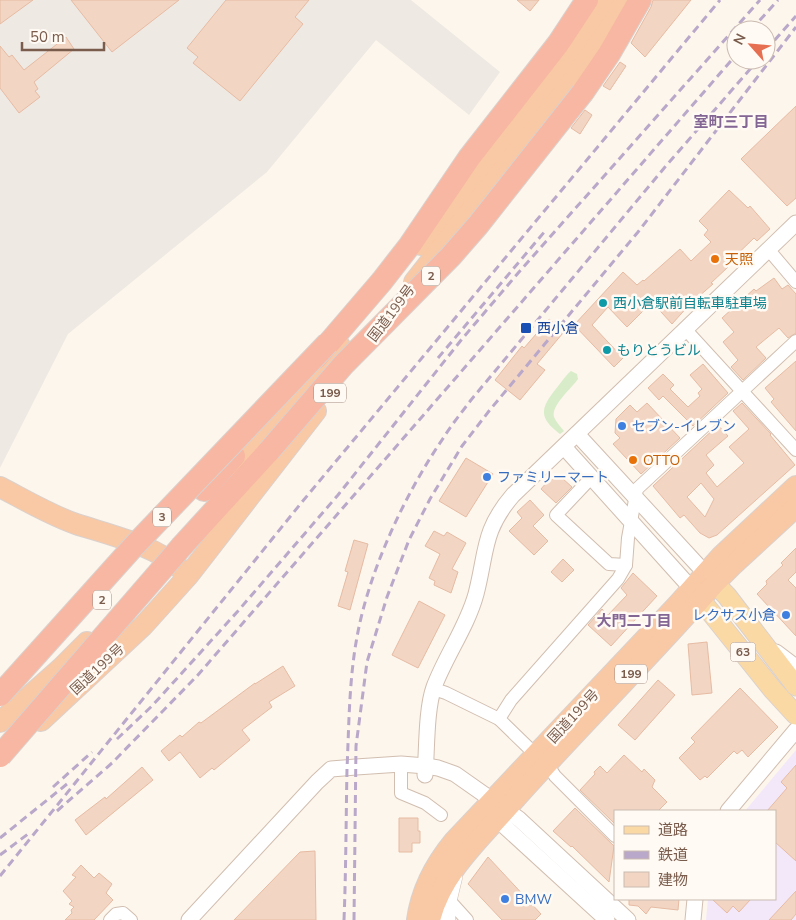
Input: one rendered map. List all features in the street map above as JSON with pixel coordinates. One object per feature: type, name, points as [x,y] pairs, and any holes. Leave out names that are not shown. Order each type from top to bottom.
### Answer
[{"type":"highway","name":"2","points":[[0,709],[204,490],[382,280],[410,245],[488,132],[558,44],[586,0]]},
{"type":"highway","name":"国道199号","points":[[0,722],[60,668],[174,552],[520,121],[576,46],[605,0]]},
{"type":"highway","name":"国道199号","points":[[0,757],[93,674],[143,626],[188,576],[246,503],[442,245],[559,99],[594,51],[625,0]]},
{"type":"highway","name":"2","points":[[0,736],[268,451],[350,358],[434,274],[478,225],[583,92],[609,54],[640,0]]},
{"type":"highway","name":"3","points":[[0,695],[133,547],[328,343]]},
{"type":"highway","name":"国道199号","points":[[430,920],[444,887],[496,809],[796,486]]},
{"type":"highway","points":[[0,487],[40,508],[75,523],[174,552],[188,576]]},
{"type":"highway","name":"国道199号","points":[[710,578],[732,566],[796,508]]},
{"type":"highway","points":[[0,757],[174,552]]},
{"type":"highway","name":"国道199号","points":[[417,920],[425,890],[438,863],[454,841],[496,809]]},
{"type":"main road","name":"63","points":[[710,578],[762,640],[779,666],[796,686]]},
{"type":"main road","name":"63","points":[[696,594],[772,690],[796,715]]},
{"type":"main road","points":[[446,920],[451,884],[459,864]]},
{"type":"street","points":[[425,770],[430,708],[434,689],[468,617],[476,594],[485,546],[495,518],[513,496],[796,223]]},
{"type":"street","points":[[768,250],[796,282]]},
{"type":"street","points":[[686,330],[796,450]]},
{"type":"street","points":[[499,719],[511,700],[618,579],[626,565],[628,538],[637,489],[796,341]]},
{"type":"street","points":[[577,434],[710,578]]},
{"type":"street","points":[[564,447],[696,594]]},
{"type":"street","points":[[591,478],[556,515],[609,564],[626,565]]},
{"type":"street","points":[[762,640],[786,661],[796,667]]},
{"type":"street","points":[[434,689],[499,719],[542,760],[555,776],[614,835]]},
{"type":"street","points":[[729,810],[796,730]]},
{"type":"street","points":[[189,920],[323,775],[331,769],[367,767],[425,770],[452,782],[496,809],[618,914]]},
{"type":"street","points":[[401,768],[401,793],[425,803],[441,815]]},
{"type":"street","points":[[448,898],[467,920]]},
{"type":"street","points":[[693,920],[695,900]]},
{"type":"street","points":[[110,920],[116,914],[123,913],[131,920]]},
{"type":"shaded area","points":[[0,0],[411,0],[500,72],[469,115],[376,40],[267,172],[68,334],[0,468]]},
{"type":"shaded area","points":[[796,750],[796,920],[706,920],[708,900],[776,900],[776,810],[746,810]]},
{"type":"green space","points":[[571,371],[577,374],[578,379],[559,402],[554,412],[555,419],[564,431],[560,434],[548,423],[545,418],[544,408],[550,397]]},
{"type":"building","points":[[0,0],[33,0],[0,24]]},
{"type":"building","points":[[71,0],[179,0],[112,52]]},
{"type":"building","points":[[226,0],[309,0],[295,17],[303,24],[240,101],[193,63],[198,57],[187,48]]},
{"type":"building","points":[[517,0],[539,0],[530,11]]},
{"type":"building","points":[[653,0],[691,0],[645,57],[631,43]]},
{"type":"building","points":[[66,37],[74,49],[34,82],[38,89],[35,91],[40,97],[19,113],[0,88],[0,46],[9,57],[12,55],[24,70]]},
{"type":"building","points":[[620,62],[626,66],[610,90],[603,86]]},
{"type":"building","points":[[796,106],[796,198],[787,206],[741,159]]},
{"type":"building","points":[[585,110],[592,115],[580,134],[571,128]]},
{"type":"building","points":[[729,190],[748,208],[750,206],[770,229],[757,241],[754,238],[726,265],[728,267],[711,283],[713,284],[690,304],[672,324],[652,302],[627,327],[608,307],[592,325],[623,358],[614,367],[574,325],[623,272],[637,285],[680,249],[691,261],[711,242],[704,235],[708,230],[699,221]]},
{"type":"building","points":[[774,278],[782,289],[788,285],[796,294],[796,333],[788,338],[779,328],[756,347],[766,358],[743,380],[731,367],[738,360],[723,342],[734,332],[722,318],[754,289],[756,291]]},
{"type":"building","name":"西小倉","points":[[549,319],[554,323],[558,319],[568,327],[537,364],[545,370],[520,400],[495,380],[522,346],[524,348]]},
{"type":"building","points":[[796,361],[796,431],[771,402],[774,399],[765,388]]},
{"type":"building","points":[[703,364],[728,393],[693,426],[663,396],[659,400],[648,388],[663,374],[674,385],[670,389],[688,407],[700,396],[698,393],[702,389],[690,375]]},
{"type":"building","points":[[647,403],[680,438],[641,474],[613,444],[620,438],[615,433],[616,419],[630,405],[637,412]]},
{"type":"building","points":[[742,403],[771,434],[795,465],[717,535],[709,538],[700,533],[684,515],[680,518],[653,486],[718,425],[728,436],[706,455],[714,465],[706,473],[717,487],[744,463],[729,447],[749,429],[733,411]],"holes":[[[701,483],[714,499],[705,517],[687,497]]]},
{"type":"building","points":[[466,458],[493,474],[466,517],[439,501]]},
{"type":"building","points":[[555,478],[562,478],[572,487],[556,503],[541,489],[547,482]]},
{"type":"building","points":[[530,500],[544,515],[533,526],[548,541],[534,555],[509,531],[522,518],[517,512]]},
{"type":"building","points":[[434,531],[444,536],[447,532],[466,543],[452,569],[458,572],[451,593],[434,585],[435,581],[429,578],[440,554],[425,546]]},
{"type":"building","points":[[354,540],[368,544],[350,610],[338,606],[348,572],[345,571]]},
{"type":"building","name":"レクサス小倉","points":[[796,548],[796,572],[788,580],[796,588],[796,636],[757,594],[767,584],[766,581],[783,565],[781,563]]},
{"type":"building","points":[[563,559],[574,570],[562,582],[551,572]]},
{"type":"building","points":[[633,573],[657,596],[611,646],[588,625],[602,609],[608,615],[627,595],[621,588]]},
{"type":"building","points":[[419,601],[445,615],[418,668],[392,655]]},
{"type":"building","points":[[707,642],[712,693],[692,695],[688,644]]},
{"type":"building","points":[[283,666],[295,686],[269,702],[272,707],[242,730],[250,740],[214,770],[212,768],[200,778],[180,752],[169,761],[161,751],[180,735],[182,737],[199,722],[201,723],[255,683]]},
{"type":"building","points":[[658,680],[675,695],[635,740],[618,725]]},
{"type":"building","points":[[740,688],[778,727],[748,757],[742,750],[737,754],[734,751],[707,778],[705,776],[700,780],[679,758],[695,742],[691,738]]},
{"type":"building","points":[[624,755],[642,772],[644,769],[655,780],[652,787],[667,802],[659,810],[614,810],[614,823],[580,790],[600,766],[607,773]]},
{"type":"building","points":[[796,765],[796,861],[776,843],[776,810],[768,810],[787,788],[781,782]]},
{"type":"building","points":[[142,767],[153,780],[86,835],[75,820],[105,797],[106,799]]},
{"type":"building","points":[[575,808],[614,846],[609,882],[572,846],[553,831]]},
{"type":"building","points":[[399,818],[418,818],[420,843],[412,843],[412,852],[399,852]]},
{"type":"building","points":[[315,851],[316,920],[234,920],[300,852]]},
{"type":"building","name":"BMW","points":[[488,857],[541,914],[535,920],[502,920],[468,884]]},
{"type":"building","points":[[81,865],[94,878],[99,873],[112,884],[106,893],[113,900],[94,920],[65,920],[72,913],[71,910],[74,907],[69,904],[72,901],[63,891],[76,877],[72,875]]},
{"type":"building","points":[[796,891],[796,914],[791,920],[769,920]]},
{"type":"building","points":[[629,900],[679,900],[678,910],[651,907],[646,914],[638,906],[629,905]]},
{"type":"building","points":[[713,900],[750,900],[739,912],[733,906],[727,913]]},
{"type":"railway","points":[[0,876],[302,502],[720,0]]},
{"type":"railway","points":[[117,739],[152,706],[238,611],[338,495],[462,339],[519,272],[760,0]]},
{"type":"railway","points":[[760,20],[778,0]]},
{"type":"railway","points":[[776,39],[796,16]]},
{"type":"railway","points":[[354,920],[356,746],[367,662],[387,597],[409,540],[430,499],[462,446],[638,232],[796,27]]},
{"type":"railway","points":[[57,811],[112,763],[197,676],[726,67]]},
{"type":"railway","points":[[344,920],[348,736],[354,653],[370,585],[391,532],[416,482],[450,427],[665,167],[749,70]]},
{"type":"railway","points":[[438,358],[546,230]]},
{"type":"railway","points":[[53,787],[92,752]]},
{"type":"railway","points":[[0,838],[67,784]]},
{"type":"railway","points":[[0,855],[28,834]]},
{"type":"place","name":"天照","points":[[715,259]]},
{"type":"place","name":"西小倉駅前自転車駐車場","points":[[603,303]]},
{"type":"place","name":"西小倉","points":[[526,328]]},
{"type":"place","name":"もりとうビル","points":[[607,350]]},
{"type":"place","name":"セブン-イレブン","points":[[622,426]]},
{"type":"place","name":"OTTO","points":[[633,460]]},
{"type":"place","name":"ファミリーマート","points":[[487,477]]},
{"type":"place","name":"レクサス小倉","points":[[786,615]]},
{"type":"place","name":"BMW","points":[[505,899]]},
{"type":"district","name":"室町三丁目","points":[[731,122]]},
{"type":"district","name":"大門二丁目","points":[[634,621]]}]
